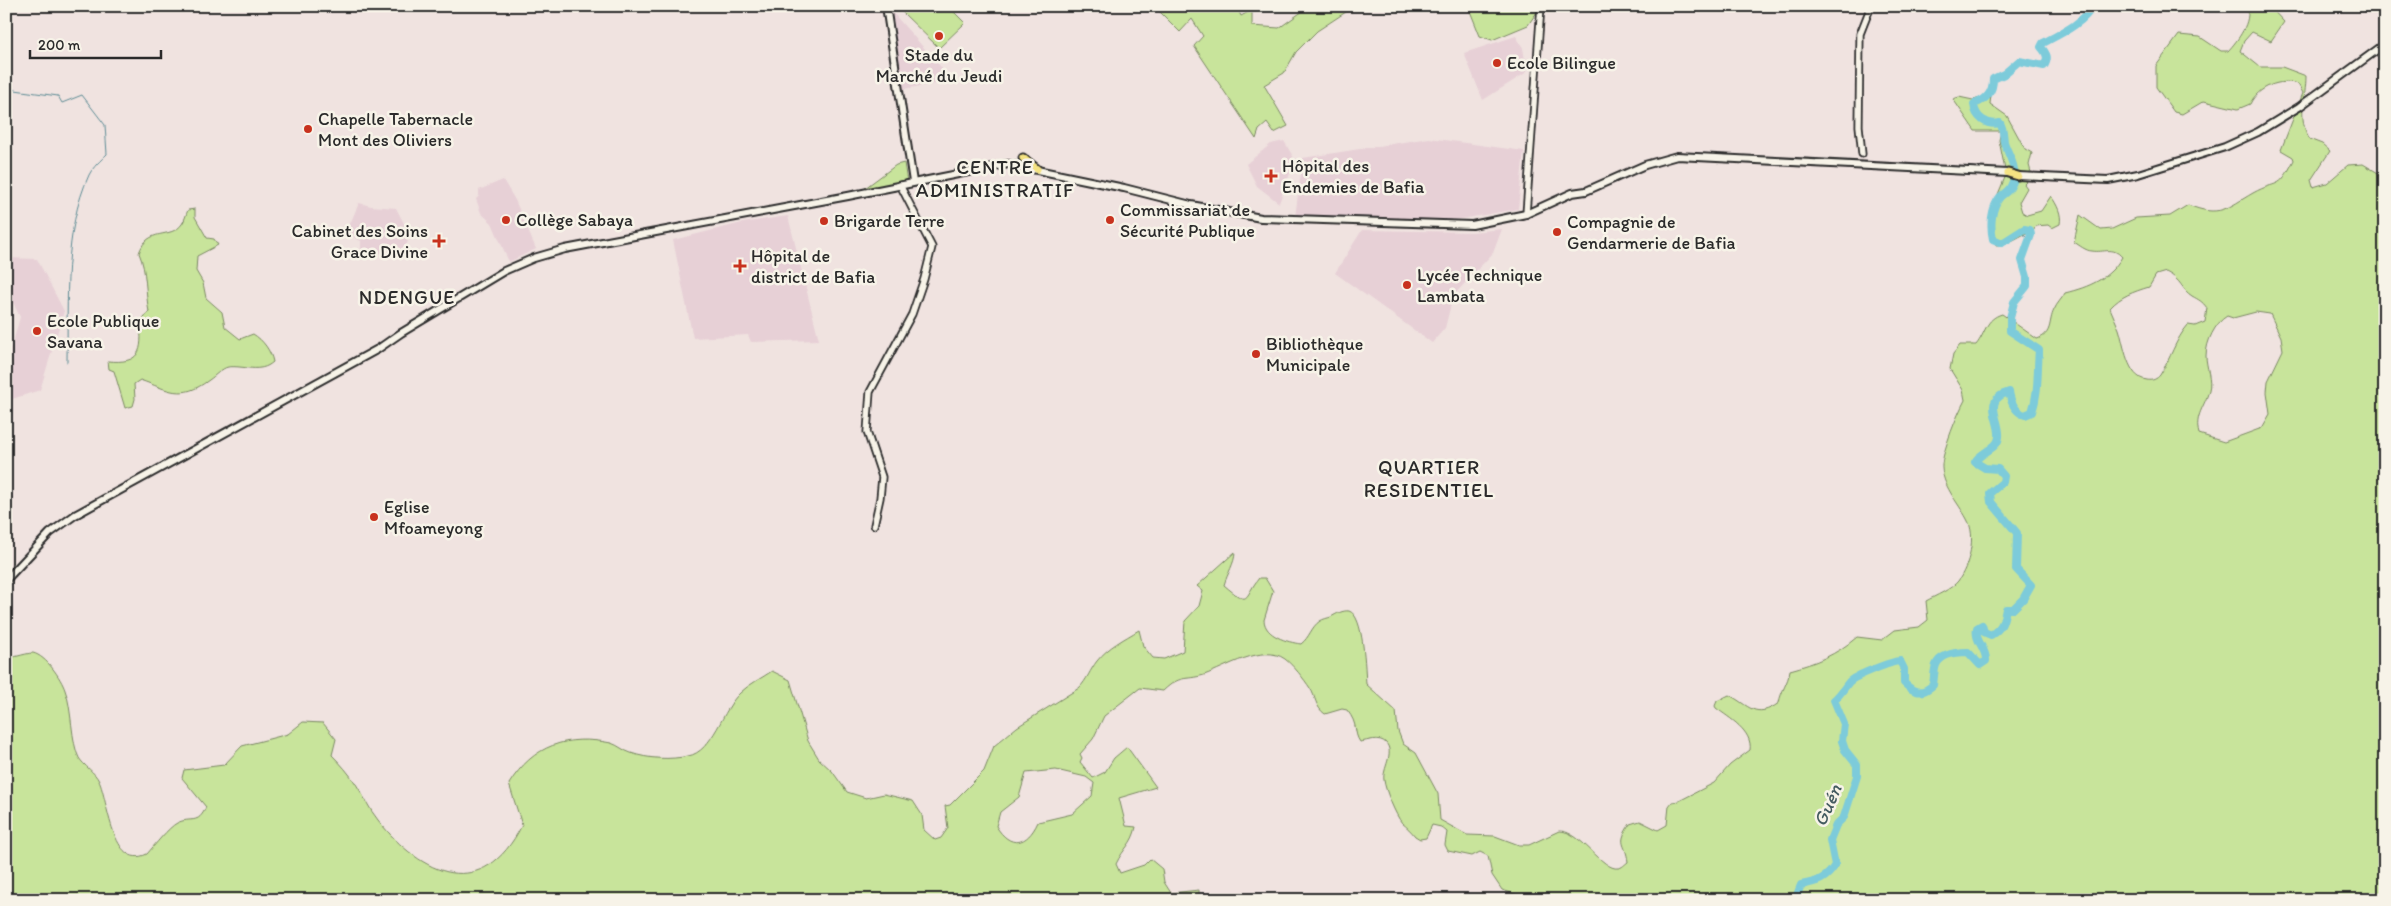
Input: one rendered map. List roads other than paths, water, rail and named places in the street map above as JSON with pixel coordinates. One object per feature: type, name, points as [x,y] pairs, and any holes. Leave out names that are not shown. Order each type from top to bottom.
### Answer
[{"type":"main road","points":[[886,6],[913,182]]},
{"type":"main road","points":[[6,580],[50,533],[75,515],[378,350],[438,310],[521,262],[565,249],[1008,164],[1192,205],[1261,218],[1472,225],[1526,214],[1572,193],[1586,191],[1644,165],[1677,156],[1738,157],[2008,173],[2018,176],[2108,180],[2138,174],[2225,147],[2258,132],[2299,107],[2385,44]]},
{"type":"main road","points":[[1023,158],[1037,169]]},
{"type":"street","points":[[1526,214],[1541,6]]},
{"type":"street","points":[[1862,154],[1859,126],[1860,34],[1871,6]]},
{"type":"street","points":[[874,525],[882,477],[867,432],[870,392],[912,314],[932,247],[900,186]]},
{"type":"waterway","name":"Guén","points":[[1795,900],[1801,885],[1821,879],[1829,874],[1835,865],[1830,840],[1836,825],[1844,817],[1857,776],[1857,765],[1845,750],[1842,741],[1844,724],[1834,700],[1852,679],[1874,669],[1900,661],[1904,669],[1904,683],[1918,692],[1933,685],[1936,665],[1945,656],[1968,652],[1980,665],[1986,661],[1986,656],[1977,637],[1977,628],[1982,625],[1984,632],[1991,635],[1995,632],[2002,624],[2006,609],[2013,609],[2023,599],[2031,585],[2016,569],[2017,533],[1991,502],[1990,493],[2003,482],[2004,476],[1998,469],[1985,468],[1975,462],[1996,445],[1998,441],[1999,431],[1994,411],[1996,400],[2009,392],[2014,406],[2025,415],[2032,412],[2034,404],[2037,389],[2039,350],[2010,331],[2010,318],[2014,302],[2027,286],[2027,277],[2022,260],[2031,235],[2030,230],[2024,229],[2002,243],[1993,239],[1993,212],[1997,201],[2011,186],[2014,169],[2004,142],[2000,123],[1995,124],[1982,120],[1974,104],[1988,95],[1992,88],[1993,79],[2004,74],[2019,61],[2044,66],[2047,58],[2041,47],[2043,43],[2078,23],[2092,6]]},
{"type":"waterway","points":[[6,85],[15,90],[58,96],[62,103],[82,95],[105,125],[107,154],[89,175],[81,197],[71,243],[67,362]]},
{"type":"waterway","points":[[2024,229],[2023,233],[2029,241]]},
{"type":"place","name":"Stade du Marché du Jeudi","points":[[939,36]]},
{"type":"place","name":"Ecole Bilingue","points":[[1497,63]]},
{"type":"place","name":"Chapelle Tabernacle Mont des Oliviers","points":[[308,129]]},
{"type":"place","name":"Hôpital des Endemies de Bafia","points":[[1271,176]]},
{"type":"place","name":"Collège Sabaya","points":[[506,220]]},
{"type":"place","name":"Commissariat de Sécurité Publique","points":[[1110,220]]},
{"type":"place","name":"Brigarde Terre","points":[[824,221]]},
{"type":"place","name":"Compagnie de Gendarmerie de Bafia","points":[[1557,232]]},
{"type":"place","name":"Cabinet des Soins Grace Divine","points":[[439,241]]},
{"type":"place","name":"Hôpital de district de Bafia","points":[[740,266]]},
{"type":"place","name":"Lycée Technique Lambata","points":[[1407,285]]},
{"type":"place","name":"Ecole Publique Savana","points":[[37,331]]},
{"type":"place","name":"Bibliothèque Municipale","points":[[1256,354]]},
{"type":"place","name":"Eglise Mfoameyong","points":[[374,517]]},
{"type":"district","name":"CENTRE ADMINISTRATIF","points":[[995,178]]},
{"type":"district","name":"NDENGUE","points":[[407,297]]},
{"type":"district","name":"QUARTIER RESIDENTIEL","points":[[1429,478]]}]
